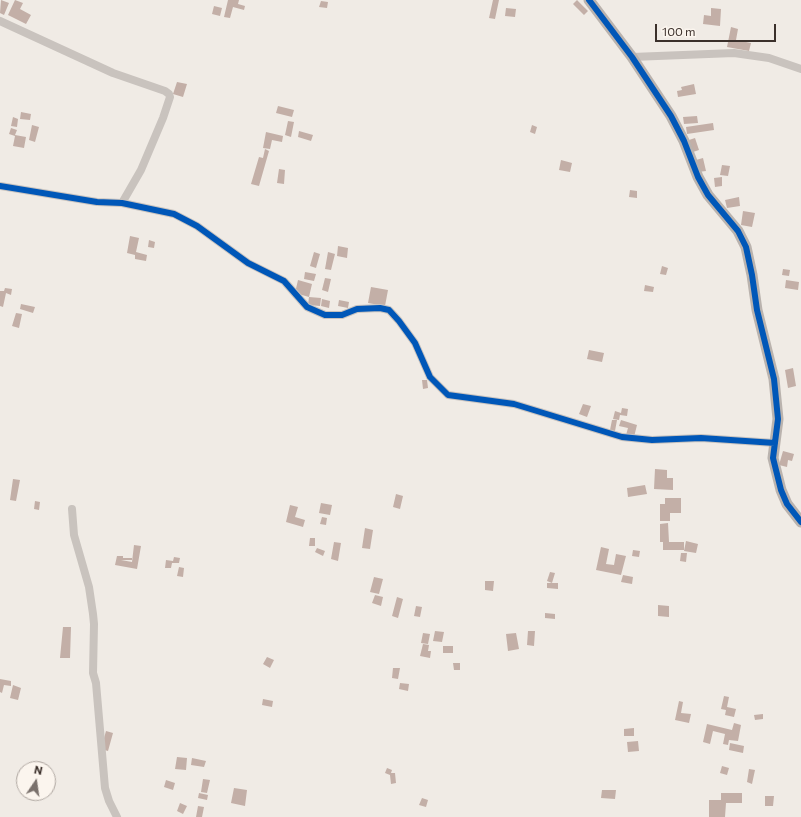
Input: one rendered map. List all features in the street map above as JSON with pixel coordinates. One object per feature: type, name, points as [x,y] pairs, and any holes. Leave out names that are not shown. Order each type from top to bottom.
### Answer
[{"type":"street","points":[[589,0],[632,57],[671,116],[684,141],[698,177],[708,195],[738,231],[746,247],[757,310],[774,378],[778,419],[773,458],[781,490],[787,504],[801,522]]},
{"type":"street","points":[[0,21],[113,73],[165,91],[169,94],[170,97],[163,118],[140,170],[122,203]]},
{"type":"street","points":[[632,57],[734,53],[770,58],[801,69]]},
{"type":"street","points":[[0,186],[97,202],[122,203],[174,214],[192,223],[248,263],[284,281],[307,307],[325,315],[342,315],[357,309],[380,308],[389,310],[415,343],[430,377],[448,395],[514,404],[622,437],[652,440],[701,438],[737,439],[775,443]]},
{"type":"street","points":[[72,510],[74,535],[89,587],[94,624],[93,673],[96,683],[105,788],[109,801],[117,817]]},
{"type":"building","points":[[1,0],[9,3],[4,15],[0,13]]},
{"type":"building","points":[[15,0],[23,3],[20,9],[31,15],[26,24],[8,15]]},
{"type":"building","points":[[228,0],[239,0],[238,4],[245,6],[244,10],[233,7],[230,18],[224,17]]},
{"type":"building","points":[[493,0],[499,0],[495,19],[489,18]]},
{"type":"building","points":[[577,0],[588,11],[584,15],[573,4]]},
{"type":"building","points":[[321,1],[328,2],[327,8],[319,7]]},
{"type":"building","points":[[214,6],[222,8],[220,16],[212,14]]},
{"type":"building","points":[[506,8],[516,9],[515,17],[505,16]]},
{"type":"building","points":[[711,8],[721,9],[720,26],[703,24],[704,15],[711,16]]},
{"type":"building","points":[[731,27],[738,29],[736,40],[751,43],[749,51],[727,47]]},
{"type":"building","points":[[177,82],[187,84],[183,97],[173,94]]},
{"type":"building","points":[[694,84],[696,94],[678,97],[677,91],[682,90],[681,87]]},
{"type":"building","points":[[278,106],[294,110],[292,117],[276,113]]},
{"type":"building","points":[[21,112],[31,114],[30,120],[20,119]]},
{"type":"building","points":[[697,116],[698,123],[684,124],[683,117]]},
{"type":"building","points":[[13,117],[18,119],[17,127],[11,126]]},
{"type":"building","points":[[288,121],[294,122],[291,137],[285,135]]},
{"type":"building","points":[[713,123],[714,130],[687,134],[686,127]]},
{"type":"building","points":[[32,125],[39,127],[35,142],[29,140]]},
{"type":"building","points":[[532,125],[537,127],[535,134],[530,132]]},
{"type":"building","points":[[11,128],[17,130],[15,135],[26,137],[24,148],[13,146],[15,136],[9,134]]},
{"type":"building","points":[[299,131],[313,135],[311,141],[298,137]]},
{"type":"building","points":[[266,132],[283,136],[282,142],[272,140],[270,149],[263,148]]},
{"type":"building","points":[[695,138],[699,150],[693,152],[689,140]]},
{"type":"building","points":[[265,149],[269,151],[259,186],[251,184],[259,157],[263,158]]},
{"type":"building","points":[[703,158],[706,171],[698,172],[696,160]]},
{"type":"building","points":[[561,160],[572,163],[570,172],[559,170]]},
{"type":"building","points":[[722,165],[730,166],[728,176],[720,175]]},
{"type":"building","points":[[279,169],[285,170],[284,184],[277,183]]},
{"type":"building","points":[[722,177],[722,186],[715,187],[714,178]]},
{"type":"building","points":[[630,190],[637,191],[637,198],[629,197]]},
{"type":"building","points":[[739,197],[740,206],[727,208],[725,200]]},
{"type":"building","points":[[743,211],[755,213],[752,227],[741,225]]},
{"type":"building","points":[[130,236],[139,238],[136,252],[147,255],[146,261],[135,259],[135,255],[127,253]]},
{"type":"building","points":[[149,240],[155,242],[154,248],[148,247]]},
{"type":"building","points":[[338,246],[348,248],[347,258],[337,256]]},
{"type":"building","points":[[314,252],[320,254],[316,268],[310,266]]},
{"type":"building","points":[[328,252],[335,254],[331,270],[325,269]]},
{"type":"building","points":[[662,266],[668,268],[666,275],[660,274]]},
{"type":"building","points":[[783,269],[790,270],[789,276],[782,275]]},
{"type":"building","points":[[305,272],[316,274],[314,281],[304,279]]},
{"type":"building","points":[[325,278],[331,279],[328,292],[322,290]]},
{"type":"building","points":[[298,280],[312,284],[309,297],[295,293]]},
{"type":"building","points":[[786,280],[799,282],[798,290],[785,288]]},
{"type":"building","points":[[645,285],[654,287],[653,292],[644,291]]},
{"type":"building","points":[[371,287],[388,290],[385,306],[368,303]]},
{"type":"building","points":[[5,288],[12,289],[11,295],[6,293],[3,307],[0,306],[0,291],[4,291]]},
{"type":"building","points":[[309,297],[321,298],[320,306],[308,305]]},
{"type":"building","points":[[322,299],[330,301],[329,308],[321,306]]},
{"type":"building","points":[[339,300],[349,302],[348,308],[338,306]]},
{"type":"building","points":[[21,304],[35,307],[33,313],[20,309]]},
{"type":"building","points":[[16,313],[22,314],[19,328],[12,326]]},
{"type":"building","points":[[589,350],[604,353],[602,362],[587,359]]},
{"type":"building","points":[[793,368],[796,386],[788,388],[785,370]]},
{"type":"building","points":[[422,380],[427,380],[428,388],[423,389]]},
{"type":"building","points":[[583,404],[591,406],[587,417],[579,414]]},
{"type":"building","points":[[622,408],[628,409],[627,416],[620,415],[619,420],[613,419],[615,411],[621,413]]},
{"type":"building","points":[[612,420],[617,420],[615,431],[610,430]]},
{"type":"building","points":[[621,420],[637,425],[634,437],[626,435],[628,428],[619,426]]},
{"type":"building","points":[[783,451],[794,454],[792,461],[788,460],[787,467],[779,465]]},
{"type":"building","points":[[655,469],[667,470],[667,478],[673,478],[673,490],[654,489]]},
{"type":"building","points":[[13,479],[20,480],[16,501],[10,500]]},
{"type":"building","points":[[645,485],[647,494],[628,497],[627,488]]},
{"type":"building","points":[[396,494],[403,496],[400,509],[393,507]]},
{"type":"building","points":[[665,498],[681,498],[681,513],[670,513],[670,521],[660,521],[660,504],[665,504]]},
{"type":"building","points":[[35,501],[40,502],[39,510],[34,509]]},
{"type":"building","points":[[321,503],[332,505],[330,515],[319,513]]},
{"type":"building","points":[[290,505],[298,507],[295,517],[305,520],[303,527],[286,522]]},
{"type":"building","points":[[322,517],[327,518],[326,525],[320,524]]},
{"type":"building","points":[[668,523],[669,542],[684,542],[684,550],[663,550],[663,542],[660,542],[660,524]]},
{"type":"building","points":[[365,528],[373,530],[370,549],[362,548]]},
{"type":"building","points":[[310,538],[315,538],[315,546],[309,546]]},
{"type":"building","points":[[686,541],[698,544],[696,553],[684,551]]},
{"type":"building","points":[[334,542],[341,543],[338,561],[331,559]]},
{"type":"building","points":[[134,545],[141,546],[137,569],[115,565],[117,556],[132,558],[132,560],[121,560],[132,562]]},
{"type":"building","points":[[601,547],[609,549],[606,564],[614,565],[616,554],[626,556],[621,575],[596,570]]},
{"type":"building","points":[[317,548],[325,551],[323,556],[315,552]]},
{"type":"building","points":[[633,550],[640,551],[639,557],[632,556]]},
{"type":"building","points":[[681,553],[687,553],[686,562],[680,561]]},
{"type":"building","points":[[174,557],[180,558],[179,563],[172,563],[171,568],[165,568],[166,560],[173,561]]},
{"type":"building","points":[[179,567],[184,568],[183,577],[177,576]]},
{"type":"building","points":[[550,572],[555,573],[552,583],[547,581]]},
{"type":"building","points":[[623,575],[633,577],[632,584],[621,582]]},
{"type":"building","points":[[374,577],[383,579],[379,594],[370,592]]},
{"type":"building","points":[[485,581],[494,581],[493,591],[485,590]]},
{"type":"building","points":[[547,583],[558,583],[558,589],[547,588]]},
{"type":"building","points":[[375,595],[383,597],[381,606],[372,603]]},
{"type":"building","points":[[397,597],[403,599],[398,618],[392,616]]},
{"type":"building","points":[[658,605],[669,606],[669,617],[658,616]]},
{"type":"building","points":[[416,606],[422,607],[420,617],[414,616]]},
{"type":"building","points":[[545,613],[555,614],[555,619],[545,618]]},
{"type":"building","points":[[63,627],[71,627],[70,658],[60,658]]},
{"type":"building","points":[[435,631],[444,632],[442,642],[433,641]]},
{"type":"building","points":[[528,631],[535,631],[534,646],[527,645]]},
{"type":"building","points":[[423,633],[430,634],[428,644],[421,643]]},
{"type":"building","points":[[516,633],[519,649],[508,651],[506,634]]},
{"type":"building","points":[[423,644],[429,645],[428,651],[431,651],[430,658],[420,656]]},
{"type":"building","points":[[443,646],[453,646],[453,653],[443,653]]},
{"type":"building","points":[[267,657],[274,660],[270,668],[263,664]]},
{"type":"building","points":[[453,663],[460,663],[460,670],[454,670]]},
{"type":"building","points":[[393,668],[400,668],[398,679],[392,678]]},
{"type":"building","points":[[0,679],[11,681],[11,686],[4,685],[2,693],[0,692]]},
{"type":"building","points":[[400,683],[409,684],[408,691],[399,689]]},
{"type":"building","points":[[13,685],[21,688],[18,700],[10,698]]},
{"type":"building","points":[[724,696],[729,697],[727,707],[736,709],[734,717],[725,715],[726,710],[721,709]]},
{"type":"building","points":[[263,699],[273,701],[272,707],[262,705]]},
{"type":"building","points":[[679,701],[683,702],[681,713],[691,714],[689,723],[675,720]]},
{"type":"building","points":[[763,714],[763,719],[755,720],[754,715]]},
{"type":"building","points":[[734,723],[741,725],[738,741],[729,740],[728,745],[723,744],[725,734],[713,731],[710,744],[703,742],[707,724],[732,730]]},
{"type":"building","points":[[634,728],[634,736],[624,736],[624,729]]},
{"type":"building","points":[[106,731],[113,733],[108,751],[101,749]]},
{"type":"building","points":[[638,741],[639,751],[628,752],[627,742]]},
{"type":"building","points":[[730,743],[744,746],[743,753],[729,750]]},
{"type":"building","points":[[177,757],[187,758],[186,770],[175,769]]},
{"type":"building","points":[[192,758],[206,761],[204,767],[191,765]]},
{"type":"building","points":[[722,766],[729,768],[727,775],[720,773]]},
{"type":"building","points":[[387,768],[392,770],[391,773],[395,773],[396,783],[391,784],[390,775],[385,773]]},
{"type":"building","points":[[749,769],[755,770],[752,784],[747,782]]},
{"type":"building","points":[[203,779],[210,780],[207,793],[201,792]]},
{"type":"building","points":[[166,780],[175,783],[173,790],[164,787]]},
{"type":"building","points":[[234,788],[247,790],[245,806],[231,803]]},
{"type":"building","points":[[602,790],[616,790],[615,799],[601,798]]},
{"type":"building","points":[[199,793],[208,795],[207,800],[198,798]]},
{"type":"building","points":[[721,793],[742,793],[742,803],[726,803],[725,817],[709,817],[709,800],[721,800]]},
{"type":"building","points":[[765,796],[774,796],[773,806],[765,806]]},
{"type":"building","points":[[422,798],[428,800],[426,807],[419,805]]},
{"type":"building","points":[[180,803],[187,806],[183,814],[177,811]]},
{"type":"building","points":[[198,806],[204,807],[202,817],[196,817]]},
{"type":"cycle path","points":[[589,0],[632,57],[671,116],[684,141],[698,177],[708,195],[738,231],[746,247],[757,310],[774,379],[778,419],[773,458],[781,490],[787,504],[801,522]]},
{"type":"cycle path","points":[[0,186],[97,202],[122,203],[174,214],[197,226],[248,263],[284,281],[307,307],[325,315],[342,315],[357,309],[380,308],[389,310],[415,343],[430,377],[448,395],[514,404],[622,437],[652,440],[701,438],[775,443]]}]
